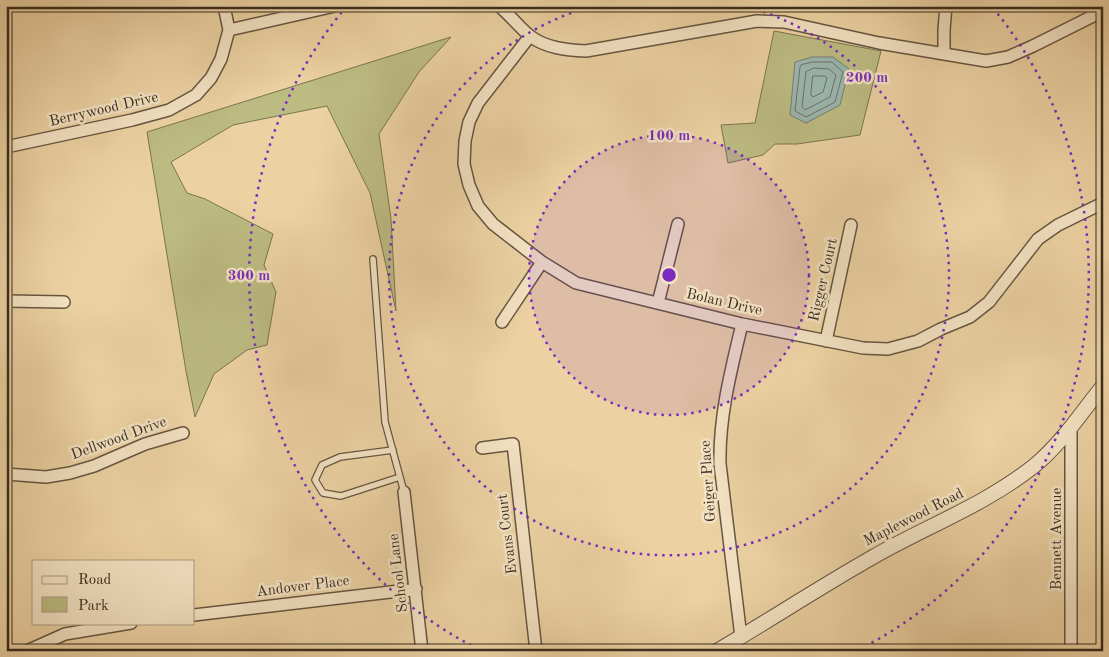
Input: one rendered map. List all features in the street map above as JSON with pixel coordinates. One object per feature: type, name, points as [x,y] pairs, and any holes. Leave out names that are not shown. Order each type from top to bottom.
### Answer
[{"type":"street","name":"Berrywood Drive","points":[[6,147],[132,120],[169,110],[196,95],[211,78],[222,59],[229,30],[224,6]]},
{"type":"street","points":[[229,30],[335,6]]},
{"type":"street","points":[[499,6],[530,36],[540,42],[563,50],[586,51],[757,21],[784,22],[879,43],[986,61],[1008,56],[1103,11]]},
{"type":"street","points":[[944,54],[946,6]]},
{"type":"street","name":"Bolan Drive","points":[[530,36],[478,103],[467,128],[464,141],[464,164],[469,186],[478,206],[493,224],[542,262],[576,283],[742,324],[863,348],[888,349],[918,341],[970,317],[989,302],[1038,239],[1058,225],[1103,203]]},
{"type":"street","points":[[658,303],[678,224]]},
{"type":"street","name":"Rigger Court","points":[[826,341],[851,225]]},
{"type":"street","points":[[502,322],[542,262]]},
{"type":"street","points":[[6,301],[64,302]]},
{"type":"street","name":"Geiger Place","points":[[741,637],[720,464],[720,439],[722,416],[742,324]]},
{"type":"street","name":"Maplewood Road","points":[[718,651],[874,556],[1009,485],[1036,465],[1071,427],[1103,386]]},
{"type":"street","name":"Bennett Avenue","points":[[1071,427],[1072,651]]},
{"type":"street","name":"Dellwood Drive","points":[[6,474],[46,477],[70,473],[94,466],[145,444],[182,433]]},
{"type":"street","name":"Evans Court","points":[[482,448],[513,444],[536,651]]},
{"type":"street","name":"School Lane","points":[[404,492],[422,651]]},
{"type":"street","name":"Andover Place","points":[[195,615],[416,589]]},
{"type":"street","points":[[27,651],[65,634],[125,624]]},
{"type":"lane","points":[[373,259],[385,422],[404,492]]},
{"type":"lane","points":[[393,450],[340,457],[322,465],[315,480],[323,493],[341,496],[400,477]]},
{"type":"green space","points":[[774,31],[881,51],[860,135],[797,144],[775,144],[763,155],[728,163],[721,125],[755,123]],"holes":[[[849,69],[817,117],[806,123]]]},
{"type":"green space","points":[[451,37],[419,72],[379,134],[391,219],[396,311],[370,193],[327,106],[233,125],[171,162],[187,193],[205,199],[273,234],[264,265],[276,292],[267,345],[247,350],[214,374],[195,417],[147,132]]},
{"type":"water","points":[[812,57],[833,57],[849,69],[840,105],[806,123],[790,115],[795,62]]}]
